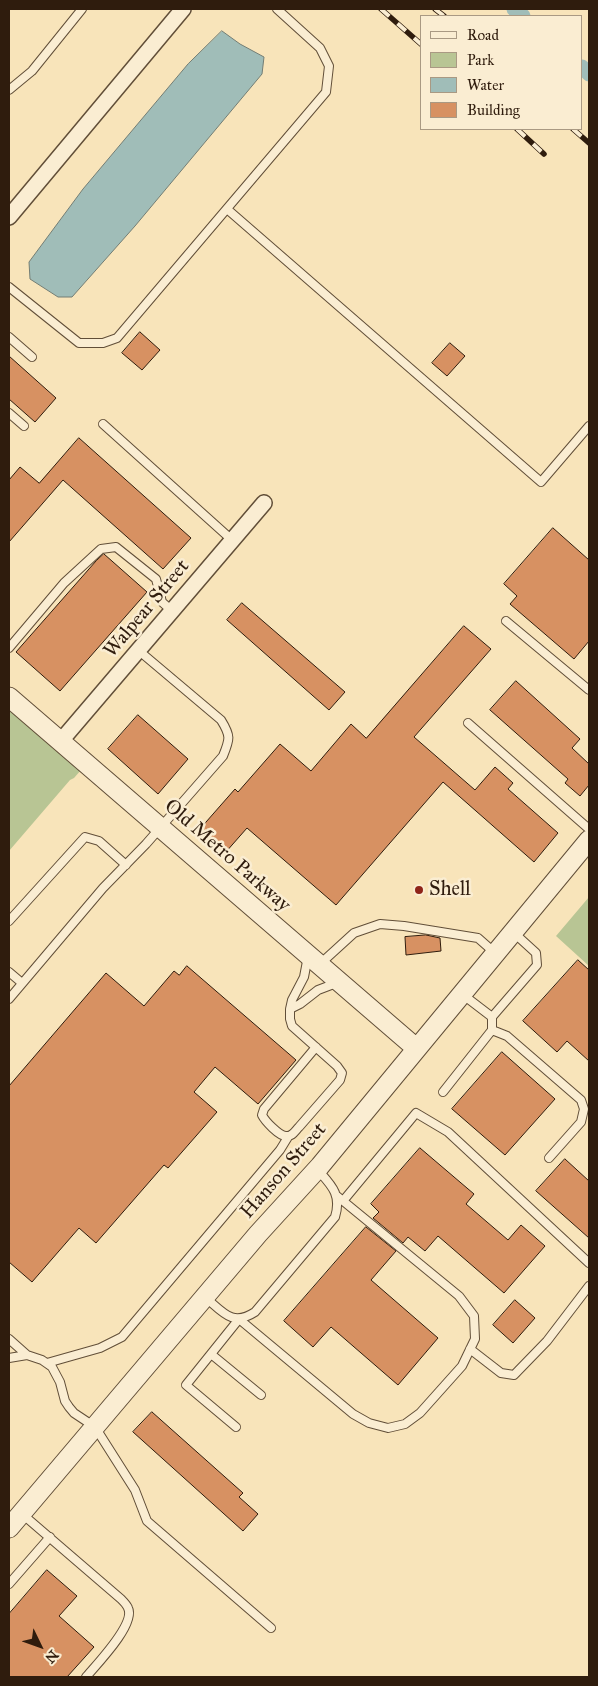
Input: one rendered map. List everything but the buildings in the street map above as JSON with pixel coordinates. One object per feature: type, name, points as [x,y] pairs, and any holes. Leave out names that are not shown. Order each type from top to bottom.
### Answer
[{"type":"street","points":[[9,217],[183,9]]},
{"type":"street","name":"Walpear Street","points":[[60,742],[264,504]]},
{"type":"street","name":"Old Metro Parkway","points":[[9,697],[416,1048]]},
{"type":"street","name":"Hanson Street","points":[[9,1528],[205,1297],[317,1169],[589,840]]},
{"type":"lane","points":[[9,90],[32,70],[82,9]]},
{"type":"lane","points":[[9,287],[79,343],[103,343],[117,338],[326,92],[329,66],[320,48],[276,9]]},
{"type":"lane","points":[[227,209],[541,482],[589,426]]},
{"type":"lane","points":[[9,337],[32,357]]},
{"type":"lane","points":[[9,413],[24,426]]},
{"type":"lane","points":[[103,424],[232,540]]},
{"type":"lane","points":[[9,648],[64,583],[101,549],[116,546],[156,579],[162,602],[172,611]]},
{"type":"lane","points":[[506,622],[589,690]]},
{"type":"lane","points":[[9,998],[103,888],[126,865],[222,756],[229,742],[229,732],[222,720],[138,650]]},
{"type":"lane","points":[[468,723],[589,829]]},
{"type":"lane","points":[[9,921],[86,836],[99,841],[126,865]]},
{"type":"lane","points":[[47,1363],[100,1348],[122,1337],[280,1150],[288,1137],[340,1080],[342,1073],[337,1066],[292,1026],[290,1019],[292,1000],[314,961],[354,932],[380,924],[478,938],[496,953]]},
{"type":"lane","points":[[443,1092],[492,1030],[492,1017],[536,966],[538,958],[536,953],[513,932]]},
{"type":"lane","points":[[9,972],[22,983]]},
{"type":"lane","points":[[290,1009],[318,990],[339,982]]},
{"type":"lane","points":[[462,994],[492,1017]]},
{"type":"lane","points":[[492,1030],[507,1036],[580,1100],[584,1109],[581,1122],[549,1158]]},
{"type":"lane","points":[[288,1137],[283,1136],[265,1121],[262,1115],[264,1109],[316,1047]]},
{"type":"lane","points":[[343,1201],[416,1113],[448,1132],[589,1263]]},
{"type":"lane","points":[[236,1427],[186,1385],[239,1320],[255,1312],[335,1216],[339,1205],[337,1196],[333,1186],[317,1169]]},
{"type":"lane","points":[[205,1297],[230,1318],[239,1320],[353,1414],[369,1423],[388,1428],[405,1424],[420,1413],[462,1366],[475,1338],[474,1316],[458,1296],[337,1196]]},
{"type":"lane","points":[[470,1349],[500,1374],[514,1375],[547,1341],[589,1286]]},
{"type":"lane","points":[[9,1339],[27,1355],[42,1360],[52,1367],[60,1382],[65,1401],[74,1413],[95,1427],[136,1490],[147,1520],[271,1628]]},
{"type":"lane","points":[[211,1354],[261,1395]]},
{"type":"lane","points":[[9,1358],[27,1355]]},
{"type":"lane","points":[[21,1513],[128,1608],[129,1618],[124,1629],[86,1677]]},
{"type":"lane","points":[[9,1584],[50,1537]]},
{"type":"green space","points":[[9,707],[81,770],[70,780],[9,851]]},
{"type":"green space","points":[[589,897],[589,966],[556,936]]},
{"type":"water","points":[[222,31],[240,44],[264,57],[262,74],[135,226],[72,297],[58,297],[30,279],[29,262],[83,189],[188,64]]},
{"type":"waterway","points":[[514,9],[522,15]]},
{"type":"waterway","points":[[583,68],[589,74]]},
{"type":"railway","points":[[381,9],[420,43]]},
{"type":"railway","points":[[435,9],[443,15]]},
{"type":"railway","points":[[518,130],[544,154]]},
{"type":"railway","points":[[574,130],[589,143]]},
{"type":"place","name":"Shell","points":[[419,890]]}]
